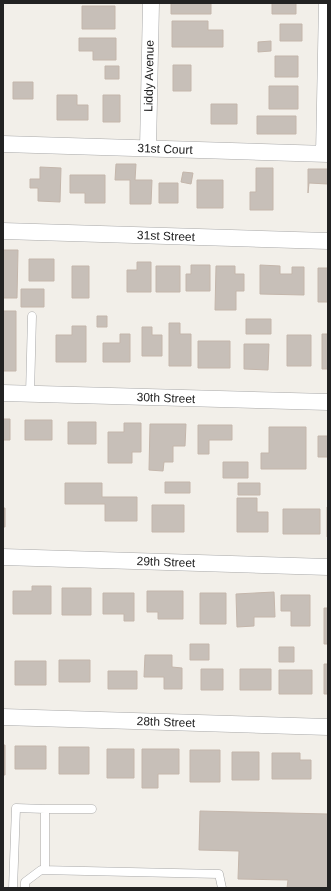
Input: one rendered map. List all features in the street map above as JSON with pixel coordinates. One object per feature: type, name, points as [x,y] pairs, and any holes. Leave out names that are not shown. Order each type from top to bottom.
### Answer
[{"type":"street","name":"Liddy Avenue","points":[[148,148],[151,3]]},
{"type":"street","points":[[326,3],[326,154]]},
{"type":"street","name":"31st Court","points":[[3,144],[326,154]]},
{"type":"street","name":"31st Street","points":[[3,231],[328,241]]},
{"type":"street","name":"30th Street","points":[[3,393],[328,402]]},
{"type":"street","name":"29th Street","points":[[3,557],[328,567]]},
{"type":"street","name":"28th Street","points":[[3,717],[328,727]]},
{"type":"lane","points":[[30,394],[32,316]]},
{"type":"lane","points":[[13,888],[16,808],[92,809]]},
{"type":"lane","points":[[45,809],[45,870]]},
{"type":"lane","points":[[25,888],[26,882],[42,870],[219,874],[222,888]]},
{"type":"building","points":[[171,3],[211,3],[211,14],[171,14]]},
{"type":"building","points":[[272,3],[296,3],[296,14],[272,14]]},
{"type":"building","points":[[82,6],[115,6],[115,29],[82,29]]},
{"type":"building","points":[[172,21],[208,21],[208,30],[223,30],[223,47],[172,47]]},
{"type":"building","points":[[280,24],[302,24],[302,41],[280,41]]},
{"type":"building","points":[[79,38],[116,38],[116,60],[93,60],[93,51],[79,51]]},
{"type":"building","points":[[271,41],[271,51],[258,52],[258,42]]},
{"type":"building","points":[[275,56],[298,56],[298,77],[275,77]]},
{"type":"building","points":[[173,65],[191,65],[191,91],[173,91]]},
{"type":"building","points":[[105,66],[119,66],[119,79],[105,79]]},
{"type":"building","points":[[13,82],[33,82],[33,99],[13,99]]},
{"type":"building","points":[[269,86],[298,86],[298,109],[269,109]]},
{"type":"building","points":[[57,95],[77,95],[77,105],[88,105],[88,120],[57,120]]},
{"type":"building","points":[[103,95],[120,95],[120,122],[103,122]]},
{"type":"building","points":[[211,104],[237,104],[237,124],[211,124]]},
{"type":"building","points":[[257,116],[296,116],[296,134],[257,134]]},
{"type":"building","points":[[116,164],[136,164],[135,180],[152,180],[151,204],[130,204],[130,180],[115,180]]},
{"type":"building","points":[[40,167],[61,168],[60,202],[38,201],[38,188],[30,188],[30,179],[40,179]]},
{"type":"building","points":[[256,168],[273,168],[273,210],[250,210],[250,192],[256,192]]},
{"type":"building","points":[[308,169],[328,169],[328,184],[309,183],[308,193]]},
{"type":"building","points":[[183,172],[193,173],[191,184],[181,182]]},
{"type":"building","points":[[70,175],[105,175],[105,203],[85,203],[85,193],[70,193]]},
{"type":"building","points":[[197,180],[223,180],[223,208],[197,208]]},
{"type":"building","points":[[159,183],[178,183],[178,203],[159,203]]},
{"type":"building","points":[[3,250],[18,250],[17,298],[3,298]]},
{"type":"building","points":[[29,259],[54,259],[54,281],[29,281]]},
{"type":"building","points":[[137,262],[151,262],[151,292],[127,292],[127,270],[137,270]]},
{"type":"building","points":[[191,265],[210,265],[210,291],[186,291],[186,274],[191,274]]},
{"type":"building","points":[[260,265],[280,266],[280,274],[292,274],[292,267],[304,267],[304,295],[260,294]]},
{"type":"building","points":[[72,266],[89,266],[89,298],[72,298]]},
{"type":"building","points":[[156,266],[180,266],[180,292],[156,292]]},
{"type":"building","points":[[216,266],[235,266],[235,274],[244,274],[244,291],[236,291],[236,310],[215,310]]},
{"type":"building","points":[[318,268],[328,268],[328,302],[318,302]]},
{"type":"building","points":[[21,289],[44,289],[44,307],[21,307]]},
{"type":"building","points":[[3,311],[16,311],[16,371],[3,371]]},
{"type":"building","points":[[97,316],[107,316],[107,327],[97,327]]},
{"type":"building","points":[[246,319],[271,319],[271,334],[246,334]]},
{"type":"building","points":[[169,323],[180,323],[180,334],[191,334],[191,366],[169,366]]},
{"type":"building","points":[[72,326],[86,326],[86,362],[56,362],[56,335],[72,335]]},
{"type":"building","points":[[142,327],[152,327],[152,335],[162,335],[162,356],[142,356]]},
{"type":"building","points":[[120,334],[130,334],[130,362],[103,362],[103,343],[120,343]]},
{"type":"building","points":[[322,334],[328,334],[328,369],[322,369]]},
{"type":"building","points":[[287,335],[311,335],[311,366],[287,366]]},
{"type":"building","points":[[198,341],[230,341],[230,368],[198,368]]},
{"type":"building","points":[[244,344],[269,344],[268,370],[244,369]]},
{"type":"building","points":[[3,419],[10,419],[10,440],[3,440]]},
{"type":"building","points":[[25,420],[52,420],[52,440],[25,440]]},
{"type":"building","points":[[68,422],[96,422],[96,444],[68,444]]},
{"type":"building","points":[[124,423],[141,423],[141,452],[132,452],[132,463],[108,463],[108,432],[124,432]]},
{"type":"building","points":[[150,424],[186,424],[185,446],[173,446],[173,462],[164,462],[163,471],[149,470]]},
{"type":"building","points":[[198,425],[232,425],[232,440],[209,440],[209,454],[198,454]]},
{"type":"building","points":[[269,427],[306,427],[306,469],[261,469],[261,453],[269,453]]},
{"type":"building","points":[[318,436],[328,436],[328,457],[318,457]]},
{"type":"building","points":[[223,462],[248,462],[248,478],[223,478]]},
{"type":"building","points":[[165,482],[190,482],[190,493],[165,493]]},
{"type":"building","points":[[65,483],[102,483],[102,497],[137,497],[137,521],[105,521],[105,504],[65,504]]},
{"type":"building","points":[[238,483],[260,483],[260,495],[238,495]]},
{"type":"building","points":[[237,498],[257,498],[257,512],[268,512],[268,532],[237,532]]},
{"type":"building","points":[[152,505],[184,505],[184,532],[152,532]]},
{"type":"building","points":[[328,507],[328,537],[327,537]]},
{"type":"building","points":[[3,508],[5,508],[5,527],[3,527]]},
{"type":"building","points":[[283,509],[320,509],[320,534],[283,534]]},
{"type":"building","points":[[32,586],[51,586],[51,614],[13,614],[13,591],[32,591]]},
{"type":"building","points":[[62,588],[91,588],[91,615],[62,615]]},
{"type":"building","points":[[147,591],[183,591],[183,619],[158,619],[158,612],[147,612]]},
{"type":"building","points":[[274,592],[275,617],[254,617],[254,626],[237,627],[236,594]]},
{"type":"building","points":[[103,593],[134,593],[134,621],[124,621],[124,614],[103,614]]},
{"type":"building","points":[[200,593],[226,593],[226,624],[200,624]]},
{"type":"building","points":[[281,595],[310,595],[310,626],[291,626],[291,611],[281,611]]},
{"type":"building","points":[[324,608],[328,608],[328,644],[324,644]]},
{"type":"building","points":[[190,644],[209,644],[209,660],[190,660]]},
{"type":"building","points":[[279,647],[294,647],[294,662],[279,662]]},
{"type":"building","points":[[145,655],[172,655],[172,667],[182,668],[182,689],[164,689],[164,677],[144,677]]},
{"type":"building","points":[[59,660],[90,660],[90,682],[59,682]]},
{"type":"building","points":[[15,661],[46,661],[46,685],[15,685]]},
{"type":"building","points":[[324,664],[328,664],[328,694],[324,694]]},
{"type":"building","points":[[201,669],[223,669],[223,690],[201,690]]},
{"type":"building","points":[[240,669],[271,669],[271,690],[240,690]]},
{"type":"building","points":[[279,670],[312,670],[312,694],[279,694]]},
{"type":"building","points":[[108,671],[137,671],[137,689],[108,689]]},
{"type":"building","points":[[3,745],[5,745],[5,775],[3,775]]},
{"type":"building","points":[[15,746],[46,746],[46,769],[15,769]]},
{"type":"building","points":[[59,747],[89,747],[89,774],[59,774]]},
{"type":"building","points":[[107,749],[134,749],[134,778],[107,778]]},
{"type":"building","points":[[142,749],[179,749],[179,774],[158,774],[158,788],[142,788]]},
{"type":"building","points":[[190,750],[220,750],[220,782],[190,782]]},
{"type":"building","points":[[232,752],[259,752],[259,780],[232,780]]},
{"type":"building","points":[[272,753],[300,753],[300,760],[311,760],[311,779],[272,779]]},
{"type":"building","points":[[200,811],[328,814],[328,888],[287,888],[288,880],[238,879],[239,851],[199,850]]}]
